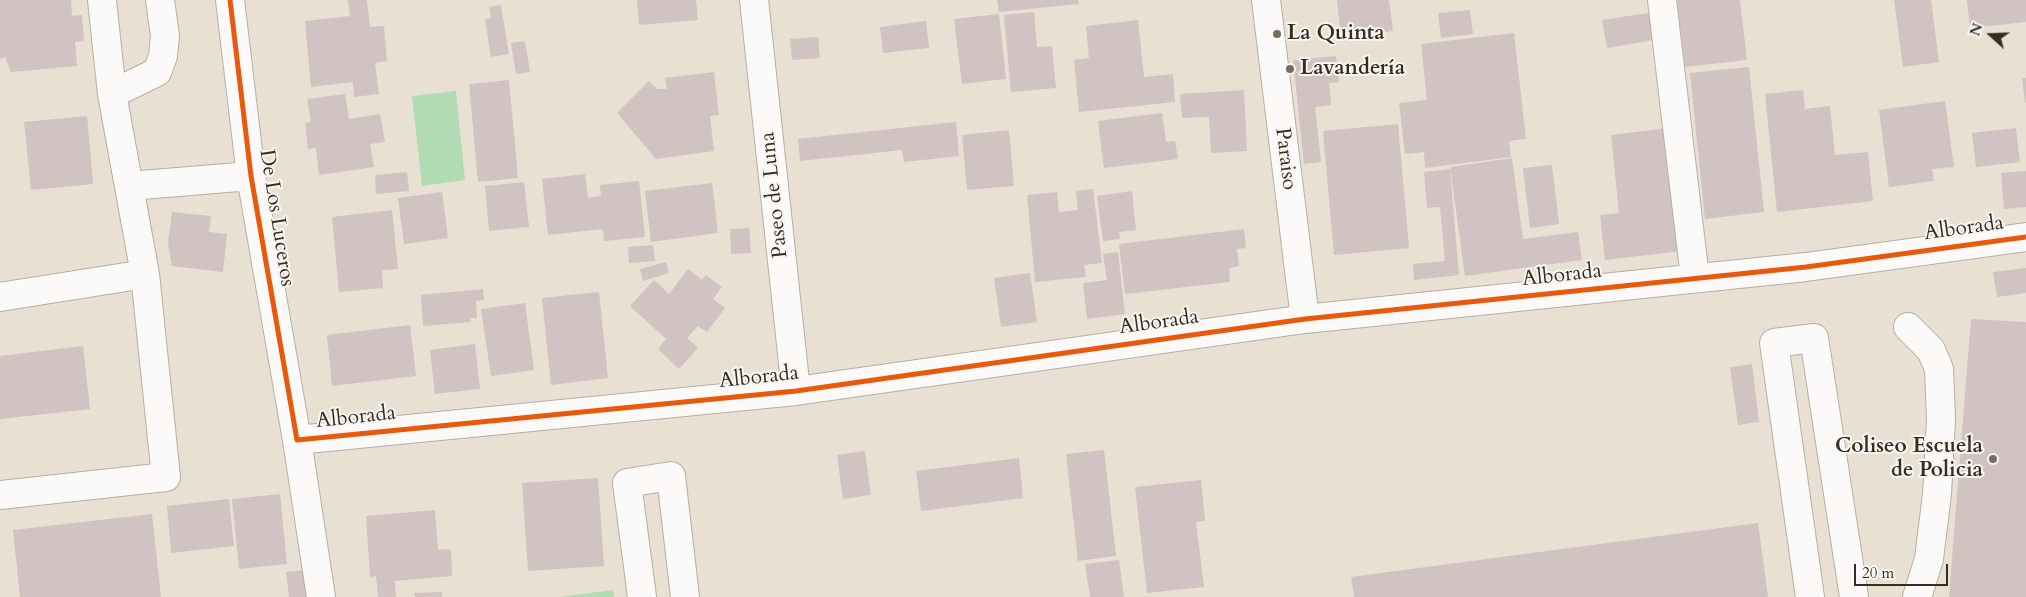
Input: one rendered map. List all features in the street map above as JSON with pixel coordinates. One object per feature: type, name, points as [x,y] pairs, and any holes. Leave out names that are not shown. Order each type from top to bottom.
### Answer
[{"type":"street","points":[[0,495],[166,477],[146,274],[112,94],[102,0]]},
{"type":"street","points":[[112,94],[157,72],[163,56],[165,36],[160,0]]},
{"type":"street","name":"De Los Luceros","points":[[230,0],[251,176],[297,440],[321,597]]},
{"type":"street","name":"Paseo de Luna","points":[[754,0],[796,391]]},
{"type":"street","name":"Paraiso","points":[[1266,0],[1305,319]]},
{"type":"street","points":[[1662,0],[1695,278]]},
{"type":"street","points":[[129,186],[251,176]]},
{"type":"street","name":"Alborada","points":[[297,440],[796,391],[1305,319],[1806,267],[2026,237]]},
{"type":"street","points":[[0,297],[146,274]]},
{"type":"street","points":[[1908,327],[1931,350],[1940,369],[1941,411],[1937,494],[1929,559],[1917,597]]},
{"type":"street","points":[[1810,597],[1774,344],[1814,338],[1854,597]]},
{"type":"street","points":[[642,597],[627,483],[671,476],[686,597]]},
{"type":"green space","points":[[456,91],[465,180],[422,186],[412,96]]},
{"type":"green space","points":[[613,590],[614,597],[559,597]]},
{"type":"building","points":[[0,0],[71,0],[72,16],[82,15],[84,41],[75,42],[77,66],[11,72],[5,57],[0,59]]},
{"type":"building","points":[[348,0],[367,0],[370,27],[384,26],[387,61],[375,63],[379,94],[354,97],[353,82],[311,87],[305,21],[350,16]]},
{"type":"building","points":[[637,0],[696,0],[698,20],[639,25]]},
{"type":"building","points":[[997,0],[1078,0],[1079,4],[999,12]]},
{"type":"building","points":[[1337,0],[1389,0],[1393,31],[1341,38]]},
{"type":"building","points":[[1677,0],[1740,0],[1747,60],[1685,67]]},
{"type":"building","points":[[1894,0],[1931,0],[1939,62],[1903,67]]},
{"type":"building","points":[[1967,0],[2026,0],[2026,22],[1970,28]]},
{"type":"building","points":[[501,5],[509,54],[491,57],[485,19],[491,18],[489,7]]},
{"type":"building","points":[[1470,10],[1473,34],[1441,38],[1438,13]]},
{"type":"building","points":[[1034,12],[1037,47],[1052,46],[1056,88],[1011,92],[1004,15]]},
{"type":"building","points":[[1655,12],[1659,39],[1607,48],[1602,20]]},
{"type":"building","points":[[999,14],[1006,79],[962,84],[954,19]]},
{"type":"building","points":[[1138,20],[1144,77],[1173,74],[1175,102],[1079,112],[1074,60],[1089,58],[1086,26]]},
{"type":"building","points":[[926,21],[929,48],[883,53],[880,27]]},
{"type":"building","points":[[1514,33],[1526,139],[1509,141],[1511,157],[1425,168],[1424,152],[1405,154],[1399,103],[1427,100],[1421,44]]},
{"type":"building","points":[[818,37],[820,58],[792,60],[790,39]]},
{"type":"building","points":[[525,41],[530,72],[516,74],[511,43]]},
{"type":"building","points":[[1336,56],[1339,82],[1329,83],[1331,105],[1315,107],[1321,162],[1304,164],[1293,60]]},
{"type":"building","points":[[1749,67],[1764,212],[1705,219],[1690,73]]},
{"type":"building","points":[[714,72],[719,115],[710,116],[714,151],[656,159],[617,113],[649,81],[657,89],[667,89],[665,78]]},
{"type":"building","points":[[2022,78],[2026,78],[2025,103]]},
{"type":"building","points":[[509,80],[518,178],[478,182],[469,84]]},
{"type":"building","points":[[1244,90],[1247,151],[1211,153],[1209,117],[1182,118],[1180,94]]},
{"type":"building","points":[[1803,90],[1805,109],[1830,106],[1835,155],[1868,152],[1873,201],[1777,212],[1765,94]]},
{"type":"building","points":[[345,94],[349,119],[380,114],[385,142],[370,144],[374,167],[319,175],[316,148],[308,149],[305,123],[311,122],[307,99]]},
{"type":"building","points":[[1945,101],[1954,167],[1932,169],[1934,181],[1889,187],[1879,110]]},
{"type":"building","points":[[1162,113],[1166,142],[1175,141],[1178,159],[1104,168],[1098,121]]},
{"type":"building","points":[[87,116],[93,184],[31,190],[24,122]]},
{"type":"building","points":[[956,122],[959,156],[904,162],[902,150],[800,161],[798,139]]},
{"type":"building","points":[[1398,124],[1409,248],[1334,255],[1323,131]]},
{"type":"building","points":[[1668,128],[1682,251],[1605,260],[1600,215],[1619,213],[1611,135]]},
{"type":"building","points":[[2016,128],[2020,162],[1976,167],[1972,133]]},
{"type":"building","points":[[1009,130],[1014,186],[967,190],[962,135]]},
{"type":"building","points":[[1512,158],[1523,239],[1578,232],[1582,260],[1465,276],[1450,167]]},
{"type":"building","points":[[1552,165],[1559,224],[1530,228],[1523,168]]},
{"type":"building","points":[[1450,169],[1459,275],[1414,280],[1413,264],[1445,261],[1440,207],[1427,208],[1424,172]]},
{"type":"building","points":[[2026,171],[2026,207],[2004,209],[2001,173]]},
{"type":"building","points":[[407,172],[409,191],[376,194],[375,175]]},
{"type":"building","points":[[585,174],[588,198],[601,196],[600,185],[639,181],[645,237],[604,241],[603,229],[548,235],[542,179]]},
{"type":"building","points":[[524,182],[529,227],[489,231],[485,186]]},
{"type":"building","points":[[712,183],[718,233],[651,242],[645,191]]},
{"type":"building","points":[[1093,189],[1102,263],[1084,265],[1086,277],[1035,282],[1027,195],[1057,192],[1059,212],[1078,210],[1076,191]]},
{"type":"building","points":[[1132,191],[1136,230],[1119,232],[1120,239],[1103,241],[1097,196]]},
{"type":"building","points":[[442,192],[448,238],[404,244],[398,198]]},
{"type":"building","points":[[392,210],[398,269],[382,270],[383,288],[339,292],[332,217]]},
{"type":"building","points":[[172,212],[211,216],[209,232],[227,234],[223,272],[172,266],[168,243]]},
{"type":"building","points":[[749,228],[751,253],[731,254],[730,229]]},
{"type":"building","points":[[1244,229],[1246,248],[1237,249],[1239,266],[1229,268],[1230,282],[1125,294],[1119,244]]},
{"type":"building","points":[[653,245],[655,261],[629,263],[628,247]]},
{"type":"building","points":[[1118,252],[1125,314],[1087,319],[1083,283],[1107,280],[1103,254]]},
{"type":"building","points":[[666,262],[669,273],[643,281],[640,269]]},
{"type":"building","points":[[2026,268],[2026,293],[1997,297],[1993,272]]},
{"type":"building","points":[[688,269],[702,280],[706,275],[722,287],[713,299],[725,308],[707,332],[698,326],[687,338],[698,348],[679,369],[658,349],[666,339],[630,306],[654,280],[669,294]]},
{"type":"building","points":[[1030,273],[1037,322],[1001,327],[994,278]]},
{"type":"building","points":[[483,289],[484,300],[476,301],[477,318],[470,318],[471,322],[423,326],[421,295]]},
{"type":"building","points":[[599,292],[608,378],[551,385],[542,298]]},
{"type":"building","points":[[525,303],[534,370],[491,376],[481,309]]},
{"type":"building","name":"Coliseo Escuela de Policia","points":[[1971,319],[2026,322],[2026,597],[1949,597]]},
{"type":"building","points":[[410,325],[416,376],[332,386],[327,335]]},
{"type":"building","points":[[475,344],[480,389],[435,394],[430,350]]},
{"type":"building","points":[[83,346],[90,409],[0,419],[0,356]]},
{"type":"building","points":[[1752,364],[1759,422],[1738,425],[1730,367]]},
{"type":"building","points":[[1104,450],[1116,556],[1078,561],[1066,454]]},
{"type":"building","points":[[865,451],[871,495],[843,499],[837,455]]},
{"type":"building","points":[[1019,458],[1023,498],[921,511],[916,471]]},
{"type":"building","points":[[598,478],[604,566],[528,571],[522,483]]},
{"type":"building","points":[[1201,480],[1205,521],[1196,522],[1204,587],[1147,593],[1135,487]]},
{"type":"building","points":[[280,494],[287,564],[239,569],[232,499]]},
{"type":"building","points":[[229,499],[234,546],[171,553],[167,506]]},
{"type":"building","points":[[435,510],[438,550],[451,549],[452,576],[395,581],[396,597],[378,597],[376,576],[370,577],[366,516]]},
{"type":"building","points":[[152,514],[161,597],[20,597],[13,530]]},
{"type":"building","points":[[1758,523],[1768,597],[1354,597],[1351,577]]},
{"type":"building","points":[[1119,560],[1124,597],[1090,597],[1085,564]]},
{"type":"building","points":[[309,570],[311,597],[289,597],[286,572]]},
{"type":"building","points":[[442,592],[442,597],[415,597],[414,593]]},
{"type":"cycle path","points":[[230,0],[251,176],[297,440],[796,391],[1305,319],[1806,267],[2026,237]]},
{"type":"place","name":"La Quinta","points":[[1277,34]]},
{"type":"place","name":"Lavandería","points":[[1290,69]]},
{"type":"place","name":"Coliseo Escuela de Policia","points":[[1993,459]]}]
